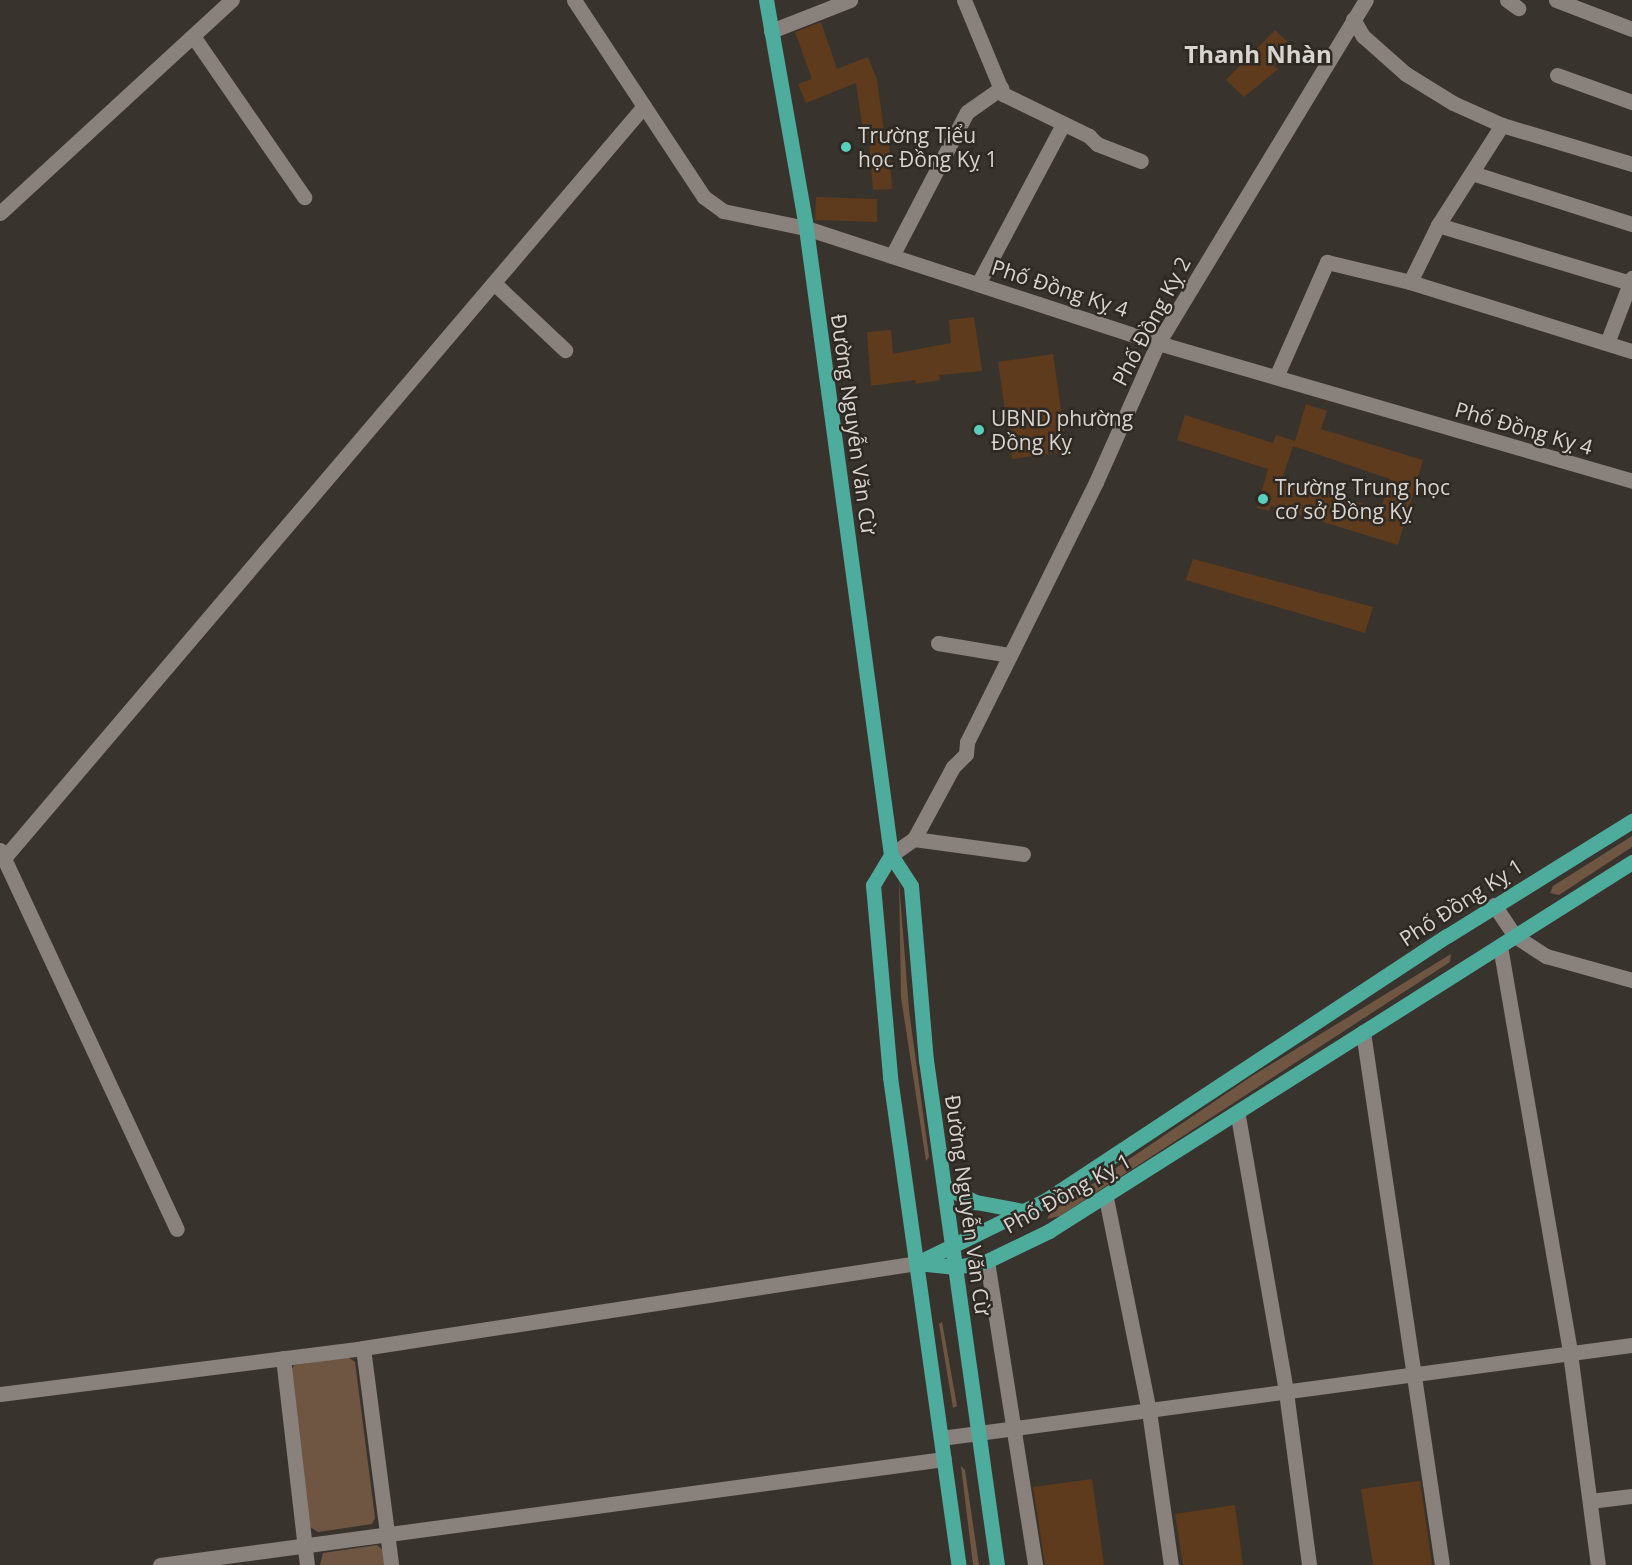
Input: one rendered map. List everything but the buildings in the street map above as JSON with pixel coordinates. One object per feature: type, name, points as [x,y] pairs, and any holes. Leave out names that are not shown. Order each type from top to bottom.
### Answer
[{"type":"main road","name":"Đường Nguyễn Văn Cừ","points":[[766,0],[806,228],[891,855],[911,886],[918,984],[977,1434],[997,1565]]},
{"type":"main road","name":"Phố Đồng Kỵ 1","points":[[917,1263],[953,1242],[1023,1211],[1494,905],[1632,821]]},
{"type":"main road","points":[[891,855],[873,885],[890,1077],[959,1565]]},
{"type":"main road","name":"Phố Đồng Kỵ 1","points":[[917,1263],[956,1267],[987,1261],[1107,1198],[1238,1116],[1363,1032],[1632,862]]},
{"type":"main road","points":[[944,1186],[976,1202],[1023,1211]]},
{"type":"street","points":[[0,213],[232,0]]},
{"type":"street","name":"Phố Đồng Kỵ 4","points":[[574,0],[704,197],[723,211],[806,228],[1158,343],[1632,481]]},
{"type":"street","points":[[771,31],[850,0]]},
{"type":"street","points":[[964,0],[1001,88],[1013,102],[1141,161]]},
{"type":"street","points":[[1556,0],[1632,29]]},
{"type":"street","points":[[1357,7],[1364,36],[1406,74],[1502,125],[1632,165]]},
{"type":"street","name":"Phố Đồng Kỵ 2","points":[[891,855],[914,838],[953,767],[956,751],[967,742],[1158,343],[1357,7]]},
{"type":"street","points":[[193,36],[304,197]]},
{"type":"street","points":[[1557,75],[1632,102]]},
{"type":"street","points":[[892,256],[967,112],[1001,88]]},
{"type":"street","points":[[177,1229],[3,854],[644,106]]},
{"type":"street","points":[[978,284],[1063,124]]},
{"type":"street","points":[[1410,282],[1438,225],[1502,125]]},
{"type":"street","points":[[1472,173],[1632,224]]},
{"type":"street","points":[[1438,225],[1631,281],[1607,343]]},
{"type":"street","points":[[1276,377],[1327,262],[1410,282],[1632,351]]},
{"type":"street","points":[[494,283],[565,350]]},
{"type":"street","points":[[938,643],[1010,655]]},
{"type":"street","points":[[914,838],[1023,854]]},
{"type":"street","points":[[1494,905],[1515,936],[1546,956],[1632,980]]},
{"type":"street","points":[[1500,946],[1570,1353],[1598,1565]]},
{"type":"street","points":[[1363,1032],[1443,1565]]},
{"type":"street","points":[[1238,1116],[1286,1392],[1309,1565]]},
{"type":"street","points":[[1107,1198],[1149,1411],[1171,1565]]},
{"type":"street","points":[[987,1261],[1016,1430],[1035,1565]]},
{"type":"street","points":[[0,1394],[363,1348],[917,1263]]},
{"type":"street","points":[[941,1438],[1016,1430],[1632,1345]]},
{"type":"street","points":[[363,1348],[391,1565]]},
{"type":"street","points":[[283,1358],[307,1565]]},
{"type":"street","points":[[160,1565],[944,1459]]},
{"type":"street","points":[[1590,1501],[1632,1496]]},
{"type":"shaded area","points":[[1632,836],[1632,847],[1559,895],[1550,893],[1553,886]]},
{"type":"shaded area","points":[[899,881],[909,1010],[929,1157],[926,1161],[901,997]]},
{"type":"shaded area","points":[[1451,954],[1450,962],[1060,1216],[1047,1219],[1051,1212],[1252,1076]]},
{"type":"shaded area","points":[[942,1322],[957,1406],[953,1408],[939,1324]]},
{"type":"shaded area","points":[[348,1357],[355,1362],[375,1518],[372,1524],[318,1532],[310,1527],[291,1371],[294,1365]]},
{"type":"shaded area","points":[[961,1466],[965,1470],[979,1565],[973,1565]]},
{"type":"shaded area","points":[[377,1545],[383,1550],[385,1565],[320,1565],[323,1553]]},
{"type":"place","name":"Trường Tiểu học Đồng Kỵ 1","points":[[846,147]]},
{"type":"place","name":"UBND phường Đồng Kỵ","points":[[979,430]]},
{"type":"place","name":"Trường Trung học cơ sở Đồng Kỵ","points":[[1263,499]]},
{"type":"district","name":"Thanh Nhàn","points":[[1258,54]]}]
